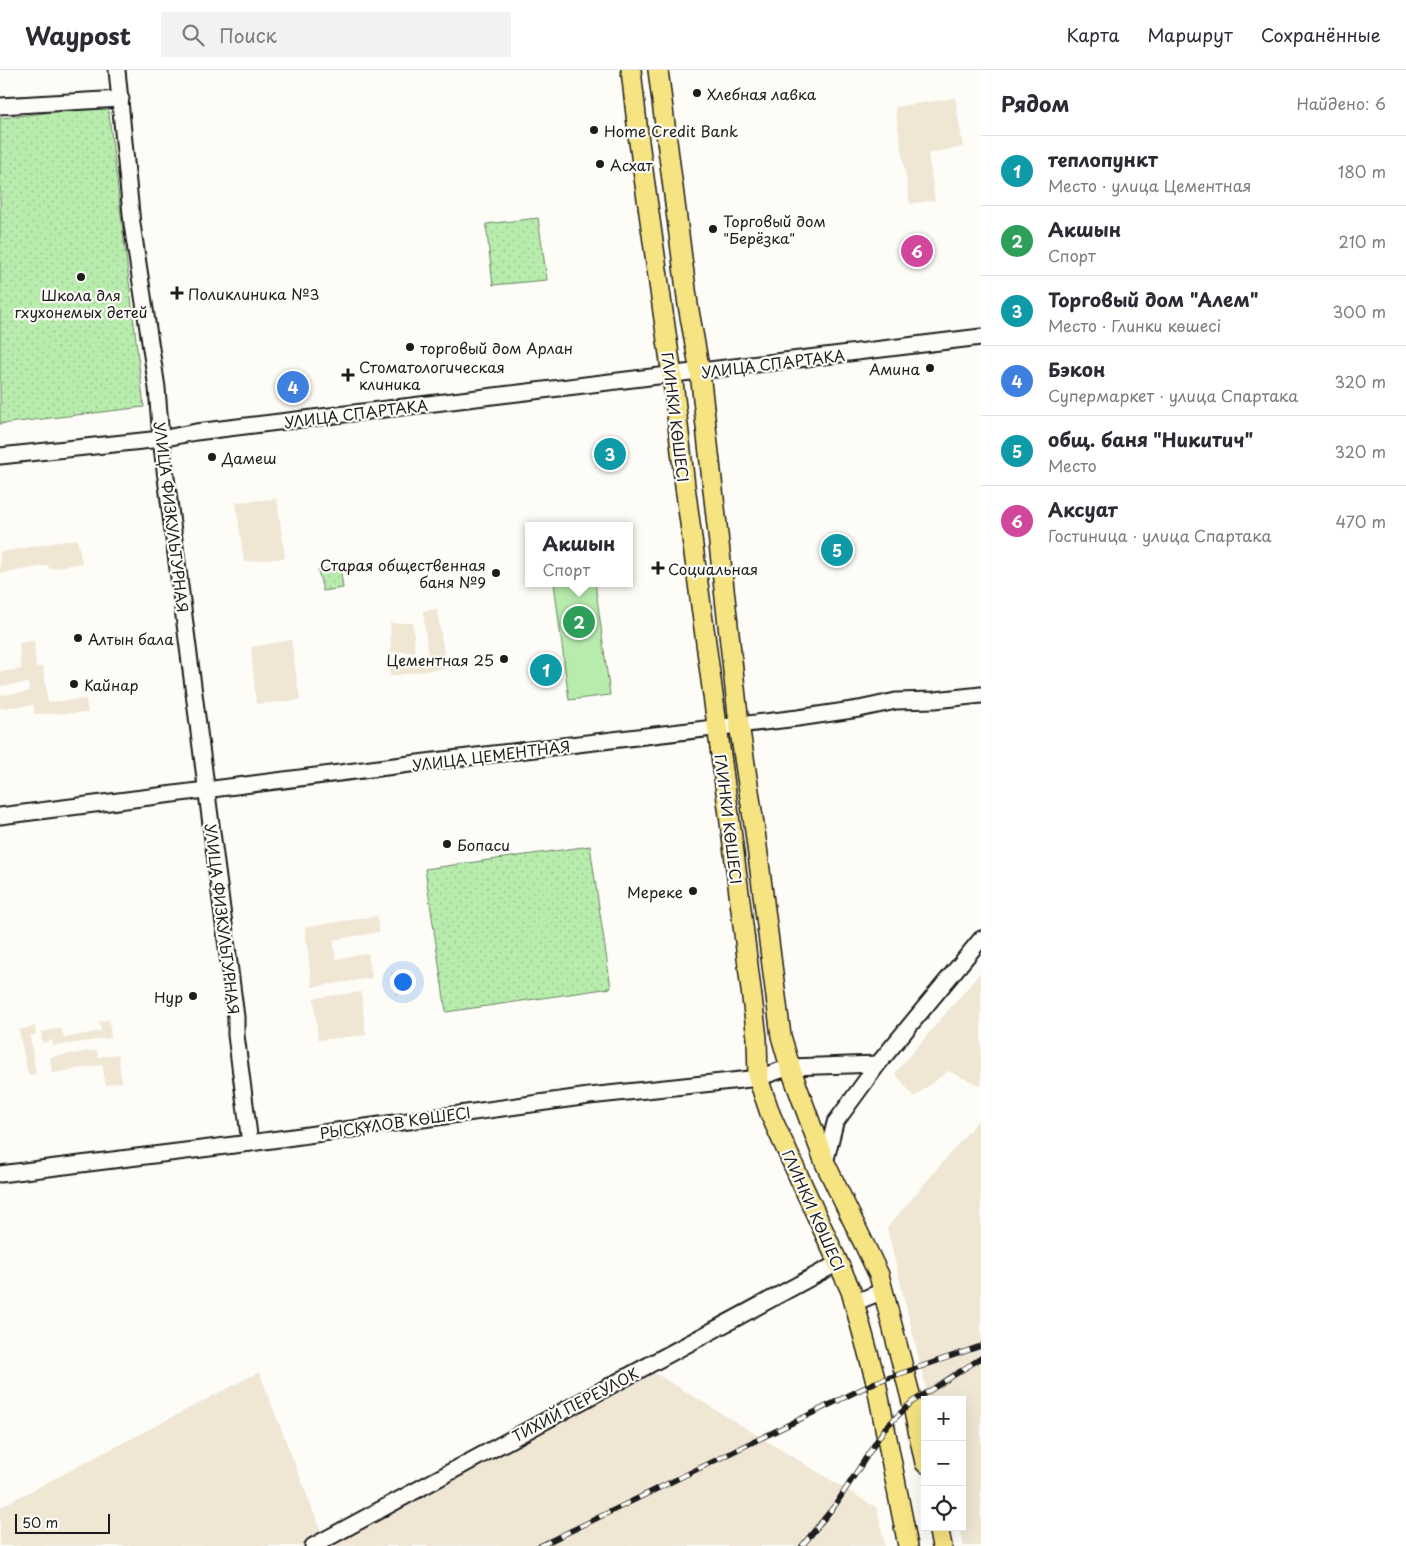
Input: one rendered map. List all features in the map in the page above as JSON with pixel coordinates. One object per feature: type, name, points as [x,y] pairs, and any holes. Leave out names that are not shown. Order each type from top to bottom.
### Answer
[{"type":"main road","name":"ГЛИНКИ КӨШЕСІ","points":[[632,70],[639,142],[672,375],[757,1038],[758,1078],[771,1116],[851,1291],[876,1382],[908,1546]]},
{"type":"main road","name":"ГЛИНКИ КӨШЕСІ","points":[[658,70],[687,295],[700,372],[739,724],[755,831],[781,1036],[790,1067],[825,1163],[874,1266],[883,1291],[921,1444]]},
{"type":"main road","points":[[939,1531],[942,1546]]},
{"type":"street","name":"УЛИЦА ФИЗКУЛЬТУРНАЯ","points":[[117,70],[132,224],[156,388],[250,1143]]},
{"type":"street","points":[[0,106],[121,99]]},
{"type":"street","name":"УЛИЦА СПАРТАКА","points":[[0,456],[161,439],[206,431],[981,337]]},
{"type":"street","name":"УЛИЦА ЦЕМЕНТНАЯ","points":[[0,816],[798,718],[859,709],[896,701],[935,700],[981,695]]},
{"type":"street","points":[[825,1163],[836,1123],[878,1064],[981,939]]},
{"type":"street","name":"РЫСҚҰЛОВ КӨШЕСІ","points":[[0,1174],[250,1143],[589,1096],[758,1078],[790,1067],[878,1064]]},
{"type":"street","name":"ТИХИЙ ПЕРЕУЛОК","points":[[313,1546],[838,1263]]},
{"type":"street","points":[[854,1303],[883,1291]]},
{"type":"shaded area","points":[[955,98],[963,147],[928,153],[935,200],[910,204],[895,107]]},
{"type":"shaded area","points":[[277,499],[285,558],[244,562],[236,502]]},
{"type":"shaded area","points":[[77,539],[82,563],[49,569],[48,565],[0,574],[0,552]]},
{"type":"shaded area","points":[[437,609],[446,668],[390,676],[388,659],[428,654],[423,611]]},
{"type":"shaded area","points":[[390,623],[413,623],[415,652],[391,652]]},
{"type":"shaded area","points":[[291,640],[300,700],[256,704],[251,647]]},
{"type":"shaded area","points":[[34,641],[36,667],[43,667],[48,702],[86,699],[88,713],[34,714],[34,705],[0,708],[0,695],[29,692],[28,683],[0,686],[0,672],[21,669],[19,643]]},
{"type":"shaded area","points":[[377,916],[379,932],[333,940],[336,959],[368,953],[372,978],[312,987],[305,927]]},
{"type":"shaded area","points":[[405,970],[410,992],[395,995],[391,973]]},
{"type":"shaded area","points":[[981,972],[981,1086],[948,1071],[914,1097],[895,1073]]},
{"type":"shaded area","points":[[361,992],[366,1035],[318,1040],[314,998]]},
{"type":"shaded area","points":[[109,1020],[111,1038],[53,1046],[52,1040],[42,1043],[41,1032],[61,1028],[64,1038],[101,1031],[99,1021]]},
{"type":"shaded area","points":[[35,1026],[36,1034],[30,1036],[36,1074],[28,1075],[19,1030]]},
{"type":"shaded area","points":[[97,1050],[98,1057],[118,1054],[122,1082],[106,1085],[102,1065],[52,1073],[50,1057]]},
{"type":"shaded area","points":[[981,1117],[981,1546],[964,1546],[961,1531],[966,1531],[966,1396],[928,1396],[887,1228]]},
{"type":"shaded area","points":[[645,1367],[877,1508],[885,1546],[0,1546],[0,1507],[259,1372],[322,1534]]},
{"type":"green space","points":[[108,106],[144,407],[0,424],[0,118]]},
{"type":"green space","points":[[538,218],[547,280],[493,285],[486,224]]},
{"type":"green space","points":[[340,566],[343,588],[323,591],[318,570]]},
{"type":"green space","points":[[555,587],[596,587],[610,695],[569,700]]},
{"type":"green space","points":[[590,846],[611,988],[446,1012],[425,869]]},
{"type":"railway","points":[[540,1546],[876,1382],[981,1346]]},
{"type":"railway","points":[[802,1546],[836,1504],[885,1428],[912,1402],[981,1358]]},
{"type":"place","name":"Хлебная лавка","points":[[697,93]]},
{"type":"place","name":"Home Credit Bank","points":[[594,130]]},
{"type":"place","name":"Асхат","points":[[600,164]]},
{"type":"place","name":"Торговый дом \"Берёзка\"","points":[[713,229]]},
{"type":"place","name":"Аксуат","points":[[917,251]]},
{"type":"place","name":"Школа для гхухонемых детей","points":[[81,277]]},
{"type":"place","name":"Поликлиника №3","points":[[177,293]]},
{"type":"place","name":"торговый дом Арлан","points":[[410,347]]},
{"type":"place","name":"Амина","points":[[930,368]]},
{"type":"place","name":"Стоматологическая клиника","points":[[348,375]]},
{"type":"place","name":"Бэкон","points":[[293,387]]},
{"type":"place","name":"Торговый дом \"Алем\"","points":[[610,454]]},
{"type":"place","name":"Дамеш","points":[[212,457]]},
{"type":"place","name":"общ. баня \"Никитич\"","points":[[837,550]]},
{"type":"place","name":"Социальная","points":[[658,568]]},
{"type":"place","name":"Старая общественная баня №9","points":[[496,573]]},
{"type":"place","name":"Акшын","points":[[579,622]]},
{"type":"place","name":"Алтын бала","points":[[78,638]]},
{"type":"place","name":"Цементная 25","points":[[504,659]]},
{"type":"place","name":"теплопункт","points":[[546,670]]},
{"type":"place","name":"Кайнар","points":[[74,684]]},
{"type":"place","name":"Бопаси","points":[[447,844]]},
{"type":"place","name":"Мереке","points":[[693,891]]},
{"type":"place","name":"Нур","points":[[193,996]]}]
